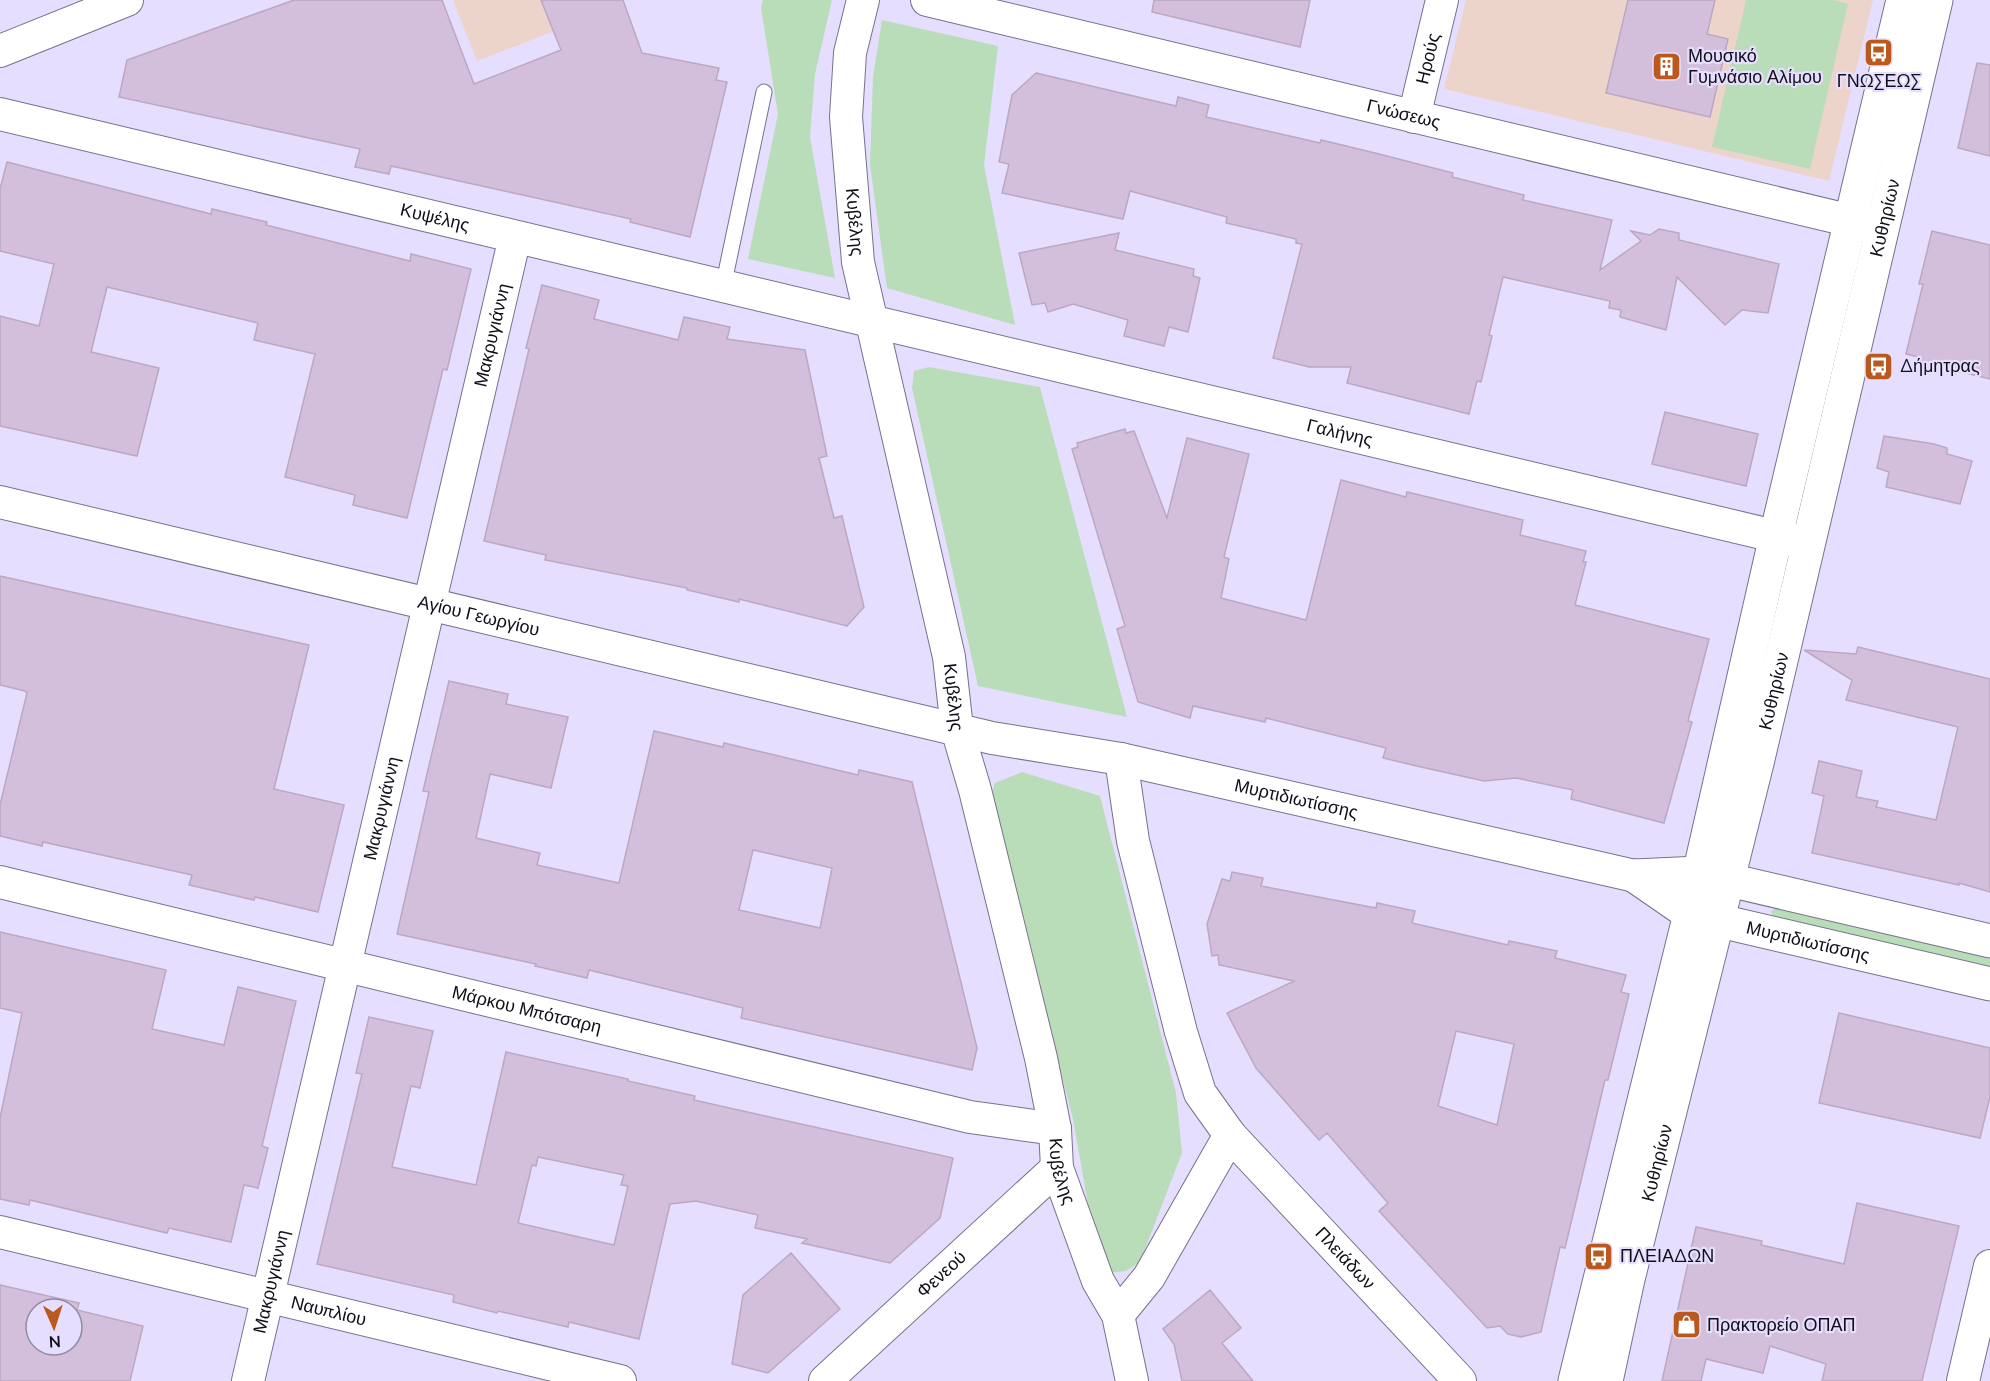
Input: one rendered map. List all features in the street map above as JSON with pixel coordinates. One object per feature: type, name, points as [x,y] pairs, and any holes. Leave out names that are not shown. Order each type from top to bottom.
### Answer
[{"type":"street","points":[[0,51],[127,0]]},
{"type":"street","name":"Κυβέλης","points":[[862,0],[850,53],[846,117],[858,262],[949,657],[957,729],[975,790],[1041,1058],[1055,1129],[1057,1168],[1098,1281],[1118,1315],[1132,1381]]},
{"type":"street","name":"Γνώσεως","points":[[927,0],[1866,225]]},
{"type":"street","name":"Ηρούς","points":[[1414,117],[1442,0]]},
{"type":"street","name":"Κυθηρίων","points":[[1606,1381],[1713,876],[1809,544],[1866,225],[1903,0]]},
{"type":"street","name":"Κυθηρίων","points":[[1713,876],[1729,748],[1776,536],[1866,225],[1936,0]]},
{"type":"street","name":"Κυψέλης","points":[[0,114],[870,321]]},
{"type":"street","name":"Μακρυγιάννη","points":[[248,1381],[515,237]]},
{"type":"street","name":"Γαλήνης","points":[[870,321],[1809,544]]},
{"type":"street","name":"Αγίου Γεωργίου","points":[[0,501],[957,729]]},
{"type":"street","name":"Μυρτιδιωτίσσης","points":[[957,729],[992,738],[1121,759],[1635,876],[1713,876],[1990,942]]},
{"type":"street","name":"Πλειάδων","points":[[1121,759],[1132,841],[1181,1032],[1200,1093],[1230,1135],[1460,1381]]},
{"type":"street","name":"Μυρτιδιωτίσσης","points":[[1635,876],[1704,918],[1990,984]]},
{"type":"street","name":"Μάρκου Μπότσαρη","points":[[0,882],[970,1117],[1055,1129]]},
{"type":"street","name":"Κυθηρίων","points":[[1575,1381],[1704,918]]},
{"type":"street","points":[[1118,1315],[1149,1277],[1230,1135]]},
{"type":"street","name":"Φενεού","points":[[825,1381],[1057,1168]]},
{"type":"street","name":"Ναυπλίου","points":[[0,1232],[620,1381]]},
{"type":"street","points":[[1963,1381],[1990,1266]]},
{"type":"lane","points":[[723,287],[764,92]]},
{"type":"shaded area","points":[[453,0],[595,0],[588,18],[477,61]]},
{"type":"shaded area","points":[[1466,0],[1873,0],[1829,181],[1444,89]]},
{"type":"green space","points":[[763,0],[832,0],[815,74],[810,137],[835,278],[748,259],[778,114],[761,8]]},
{"type":"green space","points":[[1746,0],[1833,0],[1848,4],[1810,169],[1712,147]]},
{"type":"green space","points":[[882,20],[998,46],[984,165],[1015,325],[887,288],[870,165],[873,77]]},
{"type":"green space","points":[[929,367],[1040,387],[1127,717],[978,686],[912,388],[914,371]]},
{"type":"green space","points":[[1022,772],[1100,796],[1176,1093],[1182,1153],[1140,1262],[1126,1271],[1109,1273],[1098,1261],[1073,1119],[990,800],[995,783]]},
{"type":"green space","points":[[1776,907],[1990,958],[1990,968],[1774,918],[1771,912]]},
{"type":"building","points":[[294,0],[442,0],[474,84],[561,50],[541,0],[623,0],[642,53],[719,68],[716,80],[727,82],[690,237],[630,222],[631,219],[391,166],[389,174],[355,167],[360,149],[119,97],[127,60]]},
{"type":"building","points":[[1154,0],[1310,0],[1300,47],[1152,12]]},
{"type":"building","name":"Μουσικό Γυμνάσιο Αλίμου","points":[[1628,0],[1715,0],[1707,34],[1728,39],[1710,117],[1606,93]]},
{"type":"building","points":[[1977,63],[1990,65],[1990,156],[1958,148]]},
{"type":"building","points":[[1036,73],[1176,106],[1178,97],[1209,105],[1206,117],[1375,153],[1453,173],[1452,177],[1524,195],[1523,200],[1612,220],[1600,270],[1641,241],[1631,231],[1650,235],[1659,229],[1679,233],[1679,240],[1779,264],[1768,313],[1742,310],[1725,325],[1677,277],[1666,330],[1620,317],[1621,310],[1609,308],[1610,301],[1503,277],[1489,335],[1492,336],[1481,382],[1477,381],[1469,414],[1347,383],[1351,367],[1309,367],[1273,358],[1302,244],[1296,243],[1296,239],[1226,223],[1227,217],[1130,191],[1123,219],[1002,193],[1009,164],[999,162],[1012,95]]},
{"type":"building","points":[[7,162],[211,214],[212,209],[267,222],[266,225],[410,261],[411,254],[471,269],[447,370],[443,369],[407,518],[353,505],[355,495],[285,477],[315,354],[254,340],[258,323],[107,287],[91,352],[159,368],[137,456],[0,426],[0,316],[39,326],[54,264],[0,251],[0,189]]},
{"type":"building","points":[[1932,231],[1990,245],[1990,379],[1921,362],[1922,358],[1906,354],[1923,284],[1919,284]]},
{"type":"building","points":[[1119,233],[1115,250],[1194,269],[1193,276],[1200,278],[1188,332],[1169,327],[1164,346],[1124,336],[1128,320],[1073,304],[1048,312],[1045,303],[1032,305],[1019,253]]},
{"type":"building","points":[[542,285],[599,300],[594,319],[678,340],[684,317],[730,327],[727,339],[805,350],[827,456],[819,458],[834,518],[842,516],[864,607],[847,626],[739,599],[739,602],[687,590],[687,588],[545,560],[546,555],[484,541]]},
{"type":"building","points":[[1665,412],[1758,434],[1746,486],[1652,464]]},
{"type":"building","points":[[1125,429],[1126,433],[1134,431],[1167,518],[1187,438],[1249,454],[1224,557],[1229,559],[1221,598],[1306,620],[1341,480],[1406,497],[1407,492],[1523,520],[1520,535],[1586,551],[1583,562],[1586,562],[1575,605],[1709,639],[1688,721],[1692,722],[1664,823],[1571,799],[1573,790],[1516,778],[1484,781],[1383,758],[1386,748],[1266,718],[1265,722],[1193,706],[1190,718],[1138,702],[1117,629],[1125,626],[1072,449],[1078,447],[1077,443]]},
{"type":"building","points":[[1884,436],[1934,444],[1947,448],[1947,454],[1972,461],[1960,504],[1886,487],[1889,472],[1877,468]]},
{"type":"building","points":[[0,576],[309,645],[274,789],[344,805],[318,912],[189,885],[192,875],[43,842],[42,846],[0,836],[0,805],[27,693],[0,685]]},
{"type":"building","points":[[1858,647],[1990,679],[1990,892],[1959,883],[1959,885],[1812,853],[1824,796],[1812,793],[1819,761],[1862,771],[1856,797],[1878,801],[1876,807],[1936,820],[1958,727],[1846,700],[1852,680],[1804,650],[1856,654]]},
{"type":"building","points":[[449,681],[508,694],[506,704],[568,717],[551,788],[490,774],[476,838],[540,853],[537,865],[619,883],[654,731],[723,747],[724,743],[858,775],[859,770],[912,782],[977,1048],[972,1070],[741,1018],[743,1008],[589,970],[587,978],[535,966],[536,964],[397,934],[429,792],[423,791]],"holes":[[[753,850],[832,868],[820,928],[739,910]]]},
{"type":"building","points":[[1232,872],[1263,878],[1261,886],[1376,908],[1377,903],[1415,911],[1412,923],[1508,945],[1509,941],[1557,951],[1555,958],[1626,975],[1621,992],[1629,994],[1608,1080],[1605,1080],[1565,1248],[1560,1247],[1541,1332],[1521,1337],[1508,1334],[1500,1326],[1487,1328],[1379,1211],[1388,1203],[1327,1133],[1319,1140],[1256,1068],[1227,1013],[1294,981],[1219,965],[1218,955],[1212,956],[1207,924],[1222,879],[1230,881]],"holes":[[[1456,1031],[1514,1044],[1497,1125],[1438,1106]]]},
{"type":"building","points":[[0,932],[166,970],[152,1029],[224,1045],[238,987],[296,1001],[262,1146],[268,1148],[258,1188],[244,1185],[231,1242],[169,1228],[167,1233],[30,1200],[29,1205],[0,1199],[0,1118],[22,1013],[0,1008]]},
{"type":"building","points":[[1839,1013],[1990,1048],[1990,1097],[1980,1138],[1819,1103]]},
{"type":"building","points":[[369,1017],[433,1031],[420,1088],[411,1086],[392,1167],[476,1185],[506,1052],[695,1096],[694,1100],[953,1158],[940,1218],[890,1263],[802,1243],[807,1239],[755,1228],[758,1215],[696,1201],[670,1204],[639,1339],[569,1322],[568,1327],[498,1311],[497,1313],[453,1302],[454,1295],[317,1264],[362,1074],[356,1073]],"holes":[[[538,1157],[624,1175],[621,1185],[628,1186],[614,1245],[518,1223],[532,1165],[536,1166]]]},
{"type":"building","points":[[1857,1203],[1959,1226],[1922,1381],[1822,1381],[1826,1364],[1770,1346],[1763,1373],[1706,1359],[1701,1381],[1662,1381],[1696,1227],[1762,1241],[1761,1245],[1844,1264]]},
{"type":"building","points":[[791,1253],[840,1309],[768,1373],[732,1364],[743,1295]]},
{"type":"building","points":[[0,1285],[53,1297],[24,1297],[24,1357],[84,1357],[84,1312],[143,1326],[130,1381],[0,1381]]},
{"type":"building","points":[[1210,1290],[1241,1328],[1222,1343],[1253,1381],[1182,1381],[1174,1344],[1163,1329]]},
{"type":"place","name":"ΓΝΩΣΕΩΣ","points":[[1879,52]]},
{"type":"place","name":"Μουσικό Γυμνάσιο Αλίμου","points":[[1667,66]]},
{"type":"place","name":"Δήμητρας","points":[[1879,366]]},
{"type":"place","name":"ΠΛΕΙΑΔΩΝ","points":[[1599,1256]]},
{"type":"place","name":"Πρακτορείο ΟΠΑΠ","points":[[1686,1325]]}]
